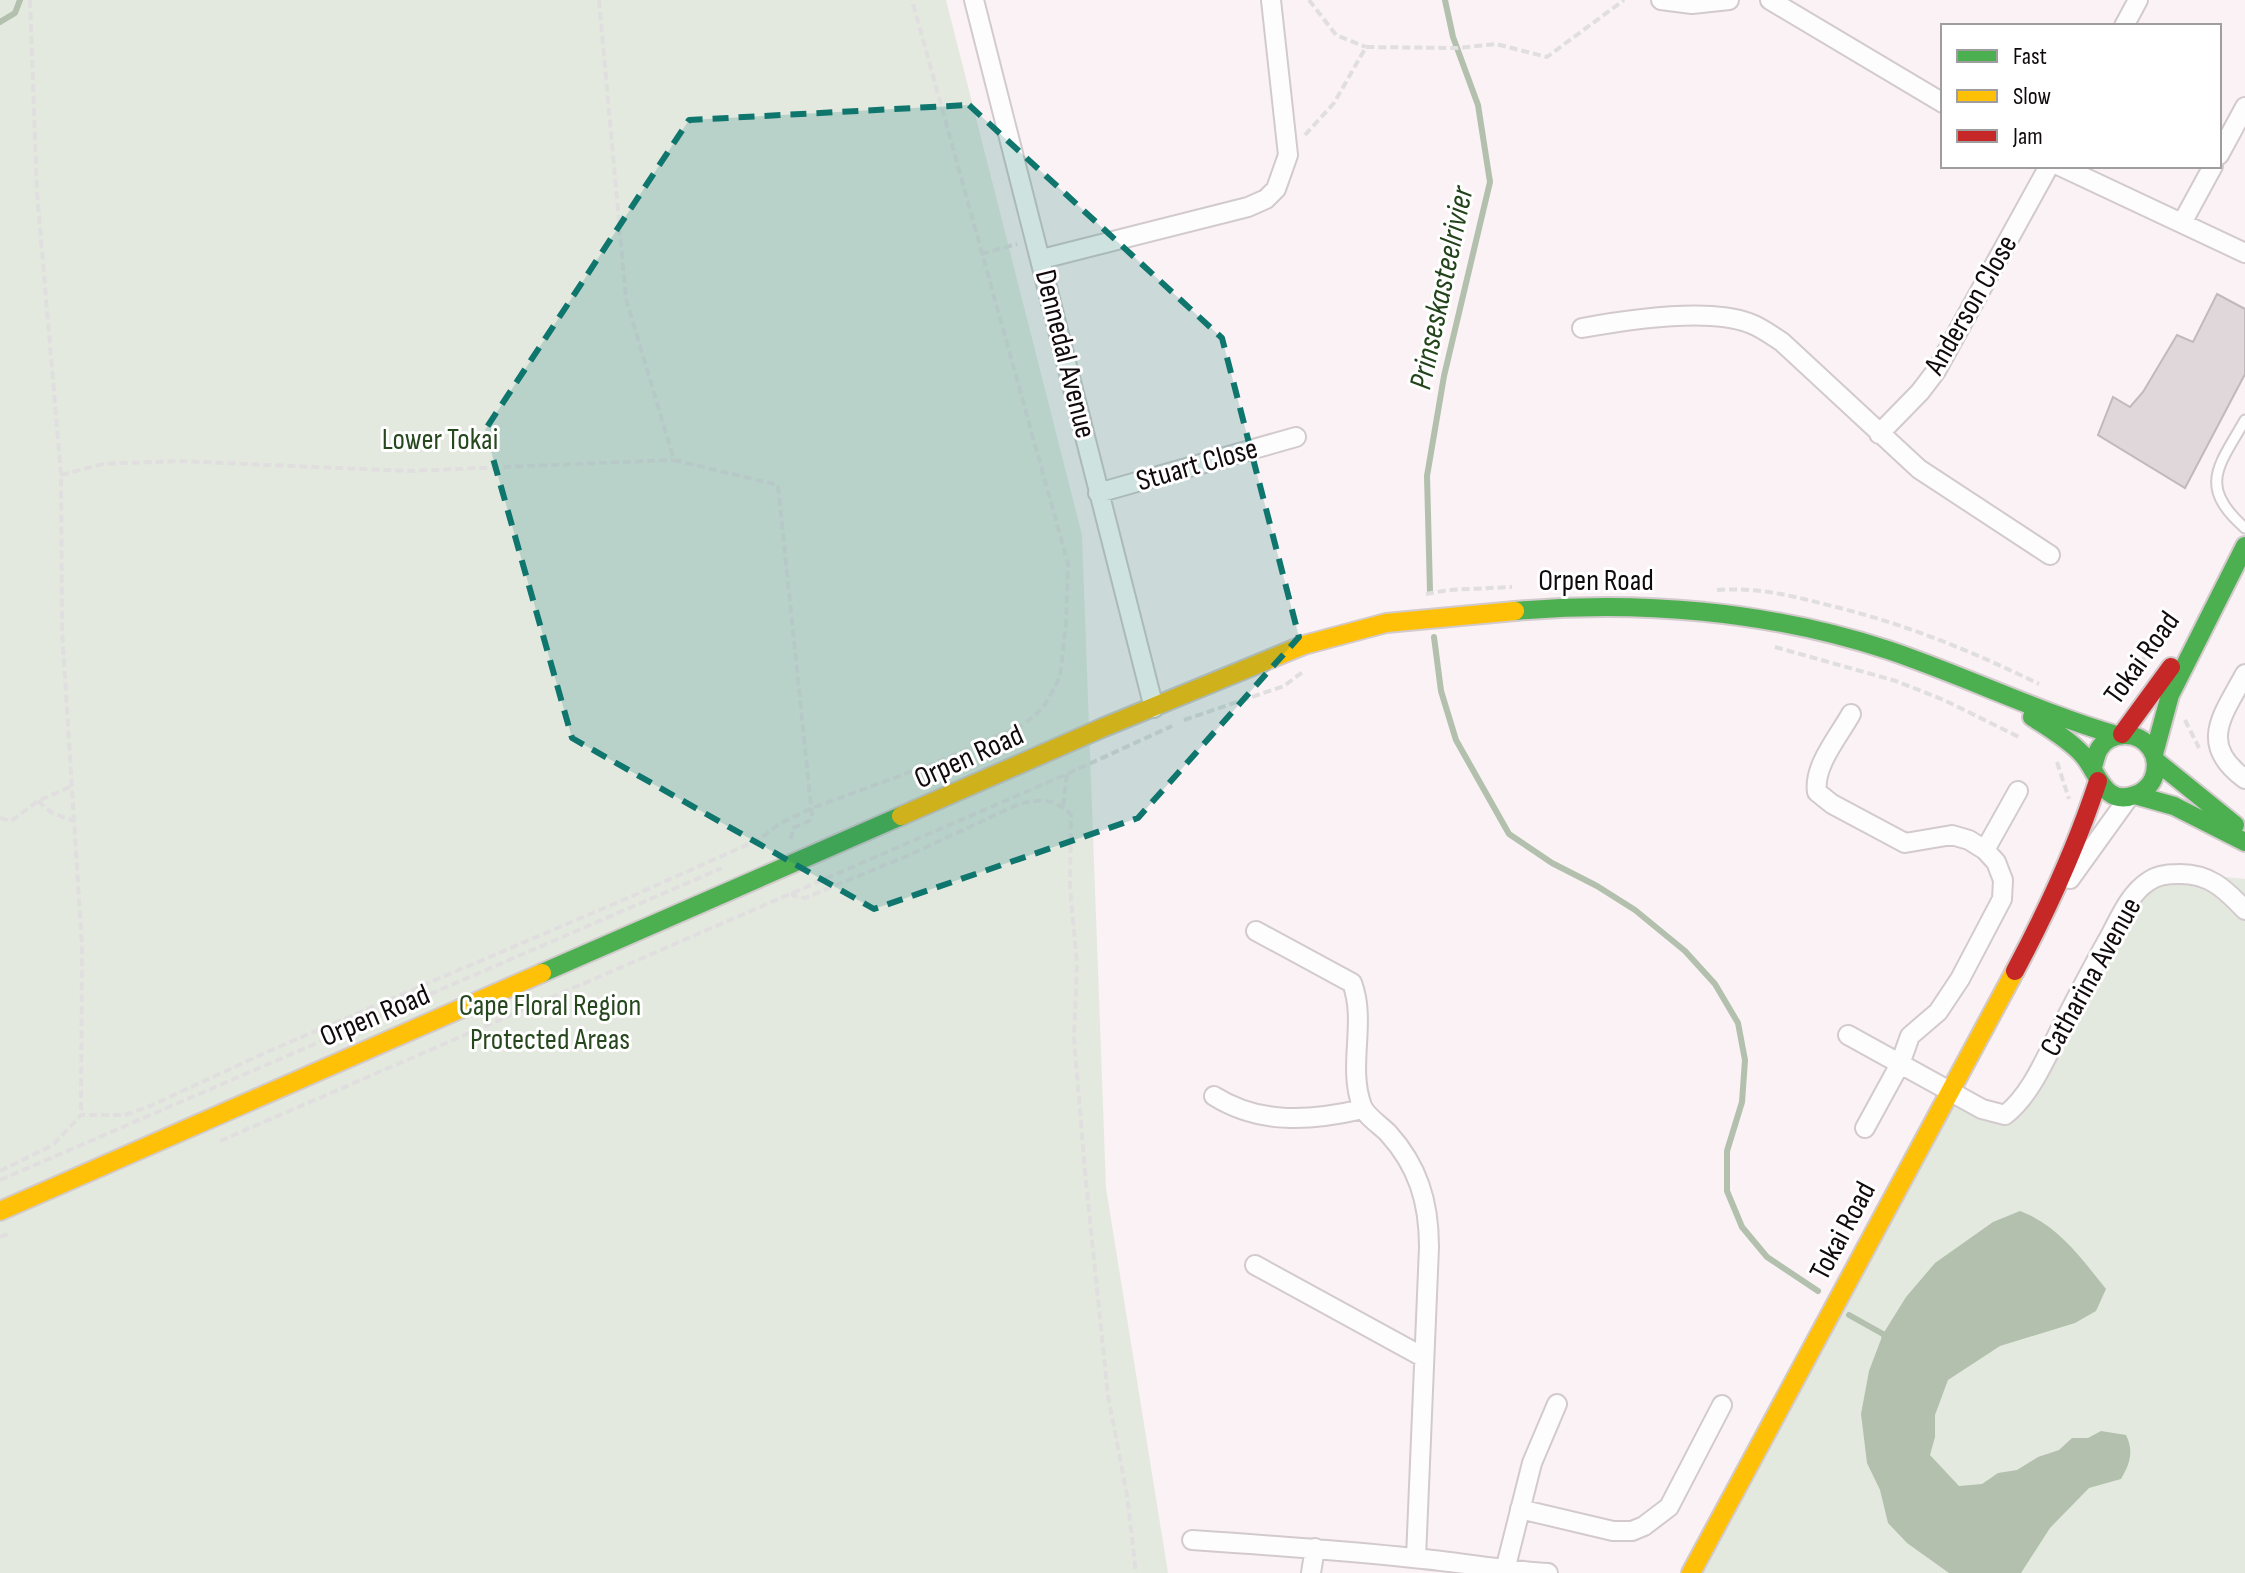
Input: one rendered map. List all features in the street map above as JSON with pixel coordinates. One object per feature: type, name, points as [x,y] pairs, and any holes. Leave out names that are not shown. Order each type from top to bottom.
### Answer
[{"type":"main road","name":"Tokai Road","points":[[2155,758],[2170,695],[2245,546]]},
{"type":"main road","name":"Orpen Road","points":[[0,1211],[1102,728],[1283,653],[1372,625],[1559,607],[1695,609],[1785,623],[1856,641],[1914,659],[2004,698],[2119,734]]},
{"type":"main road","name":"Tokai Road","points":[[2119,734],[2208,616]]},
{"type":"main road","name":"Orpen Road","points":[[2004,698],[2065,740],[2096,774]]},
{"type":"main road","points":[[2245,834],[2155,758],[2144,740],[2134,735],[2119,734],[2099,747],[2096,774],[2109,793],[2174,806],[2245,842]]},
{"type":"main road","points":[[2132,796],[2145,789],[2153,779],[2155,758]]},
{"type":"main road","name":"Tokai Road","points":[[1691,1573],[2045,915],[2077,844],[2096,774]]},
{"type":"street","name":"Dennedal Avenue","points":[[974,0],[1154,708]]},
{"type":"street","points":[[1042,259],[1248,207],[1266,199],[1276,189],[1288,155],[1271,0]]},
{"type":"street","points":[[1661,0],[1692,4],[1729,0]]},
{"type":"street","points":[[1770,0],[1941,102]]},
{"type":"street","points":[[2125,24],[2138,0]]},
{"type":"street","points":[[2221,151],[2245,107]]},
{"type":"street","name":"Anderson Close","points":[[1879,434],[1936,371],[2048,168]]},
{"type":"street","points":[[2064,168],[2245,253]]},
{"type":"street","points":[[2182,223],[2212,168]]},
{"type":"street","points":[[1582,328],[1629,320],[1704,317],[1748,322],[1782,342],[1919,469],[2050,555]]},
{"type":"street","name":"Stuart Close","points":[[1098,493],[1296,437]]},
{"type":"street","points":[[2245,674],[2220,721],[2216,736],[2220,753],[2245,779]]},
{"type":"street","points":[[1851,714],[1817,779],[1817,792],[1905,843],[1960,836],[1985,850],[2001,871],[2004,890],[1948,1000],[1910,1036],[1900,1064],[1865,1128]]},
{"type":"street","points":[[1985,850],[2018,791]]},
{"type":"street","name":"Tokai Road","points":[[2045,915],[2132,796]]},
{"type":"street","name":"Catharina Avenue","points":[[1848,1035],[1949,1092],[1998,1115],[2005,1115],[2014,1108],[2046,1058],[2126,907],[2149,881],[2164,874],[2182,873],[2210,878],[2245,910]]},
{"type":"street","points":[[1256,931],[1352,983],[1358,1007],[1358,1083],[1363,1109],[1403,1150],[1425,1198],[1429,1247],[1416,1558]]},
{"type":"street","points":[[1214,1096],[1232,1107],[1264,1118],[1317,1117],[1363,1109]]},
{"type":"street","points":[[1255,1265],[1423,1357]]},
{"type":"street","points":[[1505,1570],[1532,1463],[1557,1404]]},
{"type":"street","points":[[1520,1509],[1613,1531],[1632,1531],[1644,1526],[1669,1507],[1722,1405]]},
{"type":"street","points":[[1192,1540],[1315,1548],[1416,1558],[1486,1570],[1548,1573]]},
{"type":"street","points":[[1311,1573],[1315,1548]]},
{"type":"lane","points":[[2245,420],[2217,473],[2216,490],[2221,501],[2245,528]]},
{"type":"path","points":[[0,1171],[53,1145],[81,1115],[82,946],[62,631],[61,475],[37,192],[30,0]]},
{"type":"path","points":[[599,0],[626,299],[674,460]]},
{"type":"path","points":[[81,1115],[125,1115],[150,1106],[269,1051],[645,891],[760,839],[779,824],[810,809],[934,763],[1023,725],[1043,708],[1060,677],[1068,564],[912,0]]},
{"type":"path","points":[[1309,0],[1336,35],[1366,47],[1457,48],[1496,44],[1547,57],[1624,0]]},
{"type":"path","points":[[1288,155],[1334,103],[1366,47]]},
{"type":"path","points":[[981,254],[1036,239]]},
{"type":"path","points":[[61,475],[103,464],[179,461],[407,471],[674,460],[778,485],[811,820],[793,828],[794,838],[778,844]]},
{"type":"path","points":[[2131,683],[2160,627]]},
{"type":"path","points":[[1774,647],[1896,681],[1944,700],[2023,739]]},
{"type":"path","points":[[213,1144],[1183,721],[1284,686],[1313,664]]},
{"type":"path","points":[[2055,760],[2060,767],[2070,805]]},
{"type":"path","points":[[1063,806],[1067,774]]},
{"type":"path","points":[[0,818],[11,821],[38,801],[72,786]]},
{"type":"path","points":[[791,890],[794,896],[805,898],[907,856],[1019,804],[1048,800],[1063,806],[1071,815],[1070,889],[1077,963],[1074,1038],[1108,1396],[1127,1495],[1136,1573]]},
{"type":"path","points":[[38,801],[52,813],[75,821]]},
{"type":"path","points":[[0,1180],[726,866]]},
{"type":"path","points":[[0,1237],[13,1232]]},
{"type":"highlighted area","points":[[969,105],[1222,338],[1299,637],[1138,818],[874,909],[572,738],[485,430],[689,120]]},
{"type":"green space","name":"Cape Floral Region Protected Areas","points":[[0,0],[946,0],[1082,535],[1106,1188],[1168,1573],[0,1573]]},
{"type":"green space","points":[[2182,873],[2245,879],[2245,1573],[1690,1573],[1949,1092],[2014,1108],[2149,881]]},
{"type":"shaded area","points":[[2020,1211],[2057,1234],[2106,1289],[2096,1311],[2075,1323],[2000,1346],[1948,1380],[1935,1415],[1935,1437],[1930,1455],[1959,1486],[1982,1484],[1998,1473],[2017,1470],[2038,1457],[2059,1450],[2072,1438],[2088,1438],[2101,1431],[2126,1435],[2130,1457],[2121,1479],[2089,1488],[2050,1528],[2021,1573],[1949,1573],[1907,1543],[1888,1523],[1880,1490],[1867,1463],[1861,1414],[1869,1371],[1883,1334],[1906,1297],[1935,1263],[1993,1222]]},
{"type":"building","points":[[2217,294],[2245,309],[2245,374],[2185,488],[2098,435],[2113,397],[2130,407],[2143,392],[2177,335],[2193,342]]},
{"type":"waterway","points":[[0,22],[15,13],[20,0]]},
{"type":"waterway","name":"Prinseskasteelrivier","points":[[1430,591],[1427,476],[1444,376],[1490,182],[1478,105],[1453,37],[1445,0]]},
{"type":"waterway","name":"Prinseskasteelrivier","points":[[1434,637],[1441,691],[1456,740],[1509,834],[1552,863],[1635,910],[1685,951],[1715,984],[1738,1023],[1745,1060],[1742,1102],[1727,1151],[1727,1191],[1742,1227],[1767,1257],[1818,1291]]},
{"type":"waterway","name":"Prinseskasteelrivier","points":[[1849,1315],[1885,1338]]},
{"type":"traffic: fast","points":[[2154,754],[2170,695],[2245,546]]},
{"type":"traffic: fast","points":[[1515,611],[1656,608],[1797,626],[1888,650],[2058,716],[2116,735]]},
{"type":"traffic: fast","points":[[2032,717],[2077,749],[2102,785],[2115,796],[2124,797],[2143,791],[2153,779],[2156,764],[2153,752],[2146,743],[2125,735],[2104,743],[2093,767]]},
{"type":"traffic: fast","points":[[2156,761],[2235,825]]},
{"type":"traffic: fast","points":[[2135,795],[2174,806],[2245,842]]},
{"type":"traffic: fast","points":[[542,973],[901,816]]},
{"type":"traffic: slow","points":[[901,816],[1102,728],[1304,645],[1386,623],[1515,611]]},
{"type":"traffic: slow","points":[[1691,1573],[2015,971]]},
{"type":"traffic: slow","points":[[0,1211],[542,973]]},
{"type":"traffic: jam","points":[[2122,734],[2171,667]]},
{"type":"traffic: jam","points":[[2015,971],[2061,878],[2098,781]]},
{"type":"park label","name":"Lower Tokai","points":[[440,440]]}]
